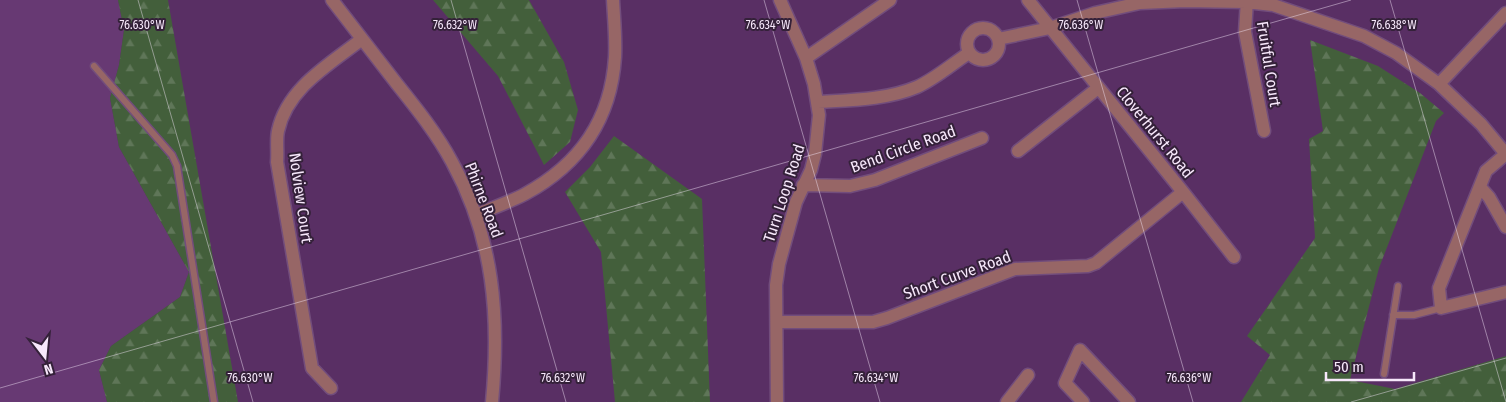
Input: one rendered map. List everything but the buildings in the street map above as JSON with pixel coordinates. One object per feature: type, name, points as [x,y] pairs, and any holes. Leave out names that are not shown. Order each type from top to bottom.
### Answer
[{"type":"street","name":"Phirne Road","points":[[332,0],[436,135],[452,161],[476,215],[487,252],[492,289],[496,339],[492,402]]},
{"type":"street","points":[[476,215],[524,194],[547,181],[570,162],[594,131],[604,109],[615,57],[613,0]]},
{"type":"street","name":"Turn Loop Road","points":[[777,402],[776,285],[778,264],[802,185],[811,170],[818,134],[818,102],[814,84],[806,58],[780,0]]},
{"type":"street","points":[[806,58],[890,0]]},
{"type":"street","name":"Cloverhurst Road","points":[[1028,0],[1234,257]]},
{"type":"street","points":[[998,39],[1050,28],[1095,13],[1140,3],[1185,1],[1246,1],[1273,5],[1364,36],[1396,53],[1439,84],[1481,124],[1506,154],[1486,171],[1439,288],[1441,308],[1506,292]]},
{"type":"street","name":"Fruitful Court","points":[[1246,1],[1245,32],[1264,131]]},
{"type":"street","points":[[1439,84],[1506,13]]},
{"type":"street","points":[[982,28],[988,30],[994,33],[998,39],[999,46],[997,52],[987,60],[974,58],[969,53],[967,40],[970,34],[976,30],[982,28]]},
{"type":"street","name":"Nolview Court","points":[[331,388],[312,368],[278,162],[278,132],[285,110],[299,89],[362,39]]},
{"type":"street","points":[[818,102],[872,99],[898,94],[918,86],[969,53]]},
{"type":"street","points":[[1018,151],[1098,88]]},
{"type":"street","name":"Bend Circle Road","points":[[802,185],[850,186],[875,180],[982,138]]},
{"type":"street","points":[[1480,187],[1506,227]]},
{"type":"street","name":"Short Curve Road","points":[[777,322],[873,322],[1015,269],[1088,266],[1096,263],[1183,192]]},
{"type":"street","points":[[1083,402],[1065,383],[1080,350],[1129,402]]},
{"type":"street","points":[[1007,402],[1028,375]]},
{"type":"lane","points":[[94,66],[172,155],[177,166],[214,402]]},
{"type":"lane","points":[[1384,374],[1398,286]]},
{"type":"lane","points":[[1393,315],[1414,315],[1441,308]]},
{"type":"shaded area","points":[[0,0],[118,0],[124,30],[119,65],[110,98],[119,147],[189,272],[180,297],[111,346],[99,370],[107,402],[0,402]]},
{"type":"green space","points":[[118,0],[168,0],[238,402],[107,402],[99,370],[111,346],[180,297],[189,272],[119,147],[110,98],[119,65],[124,30]]},
{"type":"green space","points":[[433,0],[529,0],[564,62],[578,110],[570,142],[544,165],[498,76]]},
{"type":"green space","points":[[1310,40],[1378,66],[1420,93],[1444,113],[1436,121],[1379,268],[1350,380],[1395,389],[1506,356],[1506,402],[1241,402],[1270,355],[1247,336],[1315,238],[1309,139],[1323,131]]},
{"type":"green space","points":[[614,136],[702,199],[710,402],[615,402],[601,252],[565,192],[590,167]]}]
